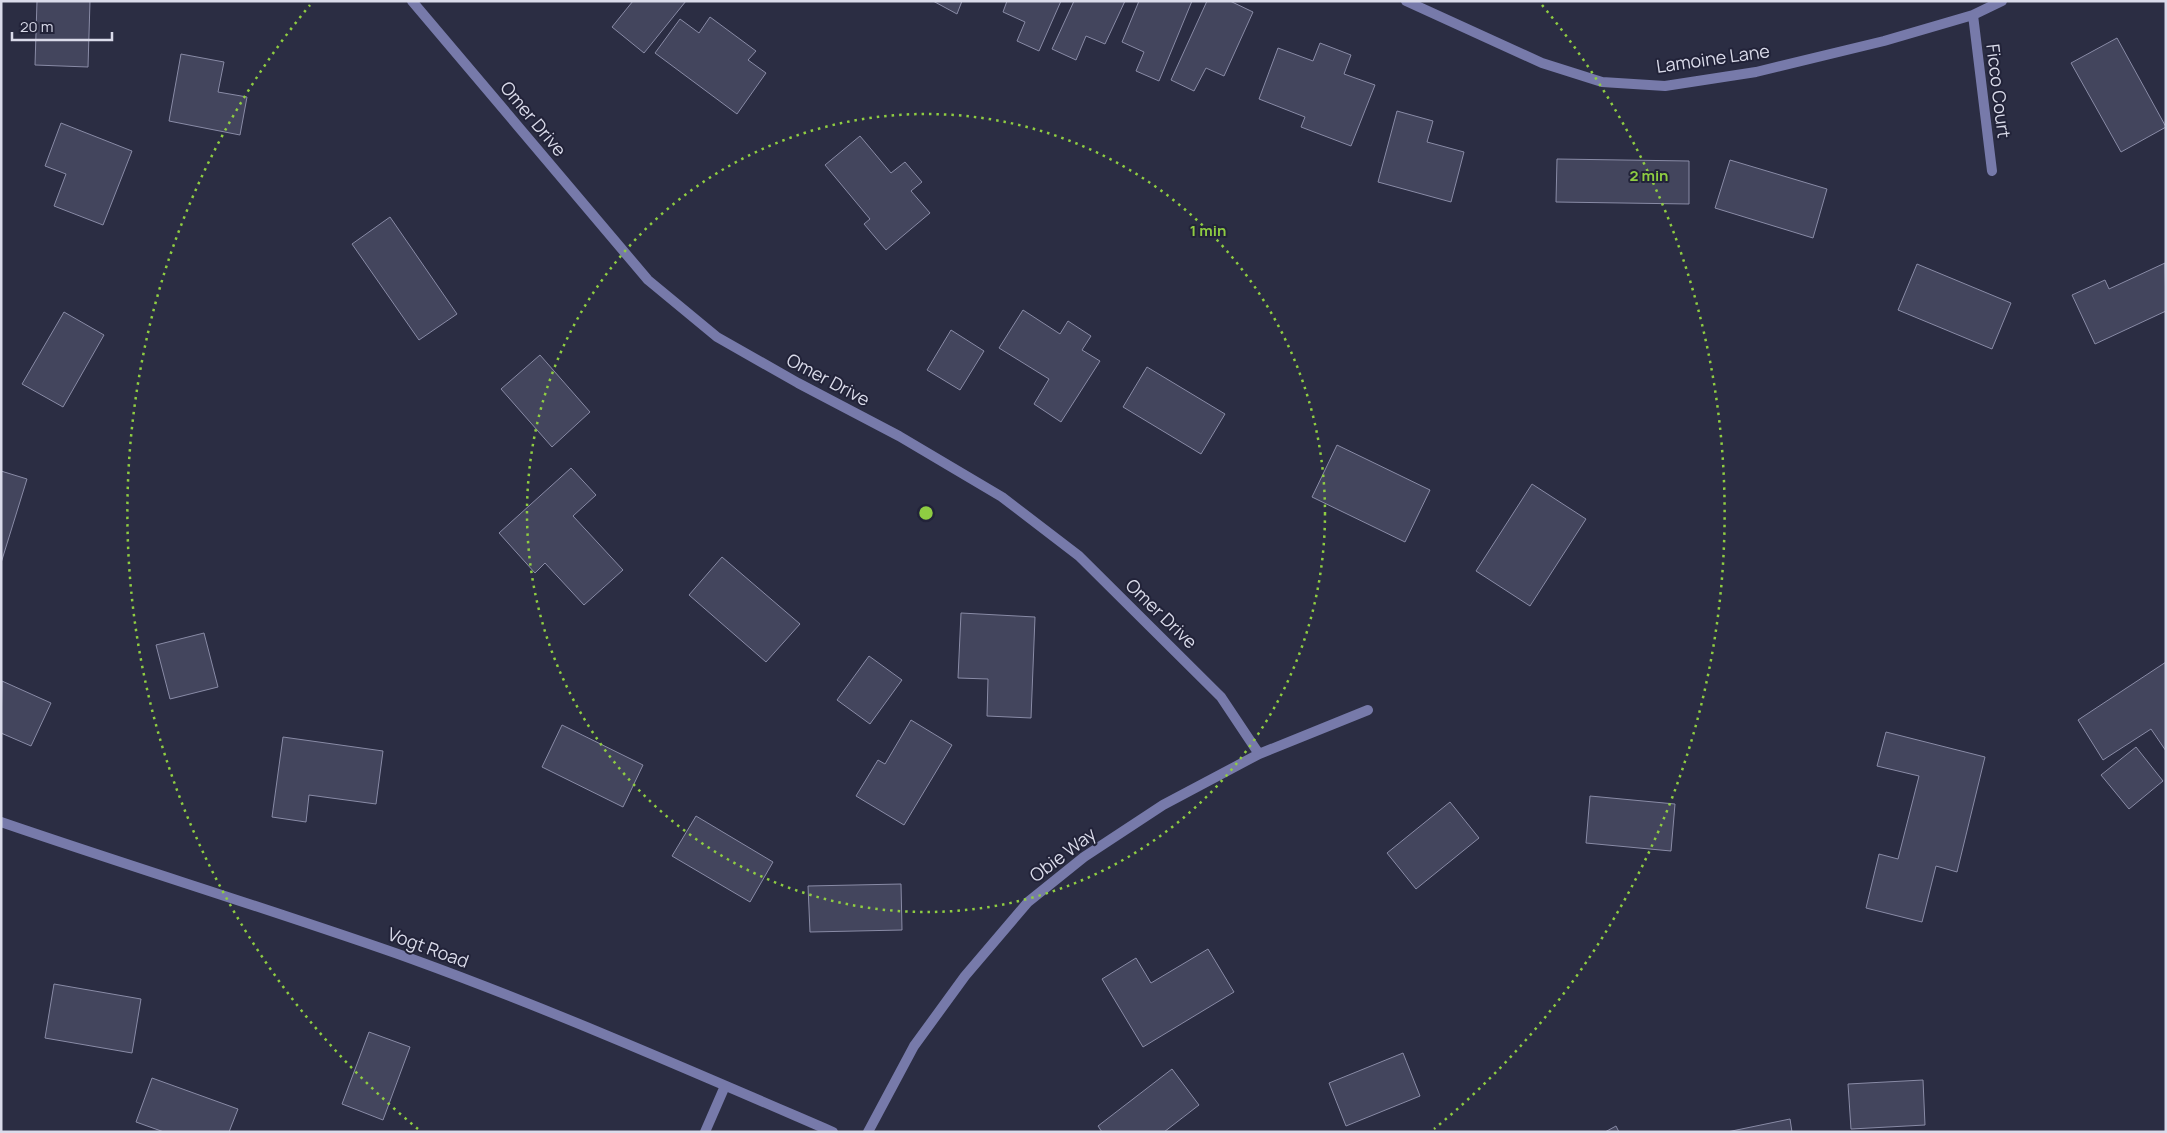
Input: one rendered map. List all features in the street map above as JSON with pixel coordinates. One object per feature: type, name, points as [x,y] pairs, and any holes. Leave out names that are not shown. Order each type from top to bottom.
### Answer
[{"type":"street","name":"Omer Drive","points":[[412,1],[648,280],[717,336],[798,383],[899,436],[1002,497],[1079,556],[1221,697],[1259,754]]},
{"type":"street","name":"Lamoine Lane","points":[[1406,1],[1542,63],[1602,82],[1665,86],[1756,72],[1884,41],[1973,15],[2002,1]]},
{"type":"street","name":"Ficco Court","points":[[1973,15],[1992,170]]},
{"type":"street","name":"Obie Way","points":[[868,1132],[914,1046],[965,976],[1028,902],[1084,857],[1163,805],[1259,754],[1368,710]]},
{"type":"street","name":"Vogt Road","points":[[1,822],[274,911],[413,960],[544,1009],[833,1132]]},
{"type":"street","points":[[705,1132],[725,1086]]},
{"type":"building","points":[[37,1],[90,1],[88,67],[35,65]]},
{"type":"building","points":[[633,1],[686,1],[644,53],[612,27]]},
{"type":"building","points":[[933,1],[962,1],[957,14]]},
{"type":"building","points":[[1007,1],[1061,1],[1039,51],[1017,41],[1025,22],[1003,12]]},
{"type":"building","points":[[1074,1],[1125,1],[1105,44],[1086,36],[1076,60],[1052,49]]},
{"type":"building","points":[[1139,1],[1192,1],[1159,81],[1136,71],[1144,52],[1122,42]]},
{"type":"building","points":[[1207,1],[1230,1],[1253,12],[1224,76],[1206,68],[1194,91],[1171,80]]},
{"type":"building","points":[[710,17],[756,51],[748,60],[766,73],[737,114],[655,53],[680,19],[699,33]]},
{"type":"building","points":[[2117,38],[2166,127],[2121,152],[2071,63]]},
{"type":"building","points":[[1320,43],[1351,55],[1344,74],[1375,85],[1351,146],[1301,127],[1305,117],[1259,99],[1278,48],[1313,61]]},
{"type":"building","points":[[181,54],[224,62],[218,92],[247,97],[240,135],[169,121]]},
{"type":"building","points":[[1397,111],[1433,121],[1427,142],[1464,152],[1451,202],[1378,182]]},
{"type":"building","points":[[61,123],[132,151],[103,225],[54,206],[66,174],[45,166]]},
{"type":"building","points":[[860,136],[891,173],[905,162],[922,182],[911,191],[930,213],[886,250],[864,224],[870,219],[825,165]]},
{"type":"building","points":[[1557,159],[1689,161],[1689,204],[1556,202]]},
{"type":"building","points":[[1730,160],[1827,189],[1813,238],[1715,208]]},
{"type":"building","points":[[390,217],[457,314],[419,340],[352,244]]},
{"type":"building","points":[[2165,263],[2166,311],[2095,344],[2072,295],[2105,280],[2109,289]]},
{"type":"building","points":[[1917,264],[2011,303],[1992,349],[1898,310]]},
{"type":"building","points":[[1023,310],[1060,334],[1068,321],[1091,336],[1082,350],[1100,361],[1061,422],[1034,404],[1049,379],[999,348]]},
{"type":"building","points":[[64,312],[104,335],[63,407],[22,384]]},
{"type":"building","points":[[951,330],[984,351],[960,390],[927,370]]},
{"type":"building","points":[[540,355],[590,412],[552,447],[501,389]]},
{"type":"building","points":[[1147,367],[1225,414],[1201,454],[1123,407]]},
{"type":"building","points":[[1337,445],[1430,490],[1405,542],[1312,497]]},
{"type":"building","points":[[571,468],[596,495],[573,516],[623,570],[584,605],[545,563],[535,573],[499,533]]},
{"type":"building","points":[[1,471],[27,479],[1,563]]},
{"type":"building","points":[[1532,484],[1586,519],[1530,606],[1476,571]]},
{"type":"building","points":[[722,557],[800,624],[766,662],[689,595]]},
{"type":"building","points":[[961,613],[1035,617],[1031,718],[987,716],[988,679],[958,678]]},
{"type":"building","points":[[204,633],[218,687],[170,699],[156,645]]},
{"type":"building","points":[[869,656],[902,680],[870,724],[837,700]]},
{"type":"building","points":[[2166,662],[2166,751],[2151,729],[2103,760],[2078,720]]},
{"type":"building","points":[[2,681],[51,703],[31,746],[1,733]]},
{"type":"building","points":[[911,720],[952,745],[904,825],[856,796],[878,760],[885,764]]},
{"type":"building","points":[[562,725],[643,765],[623,807],[542,767]]},
{"type":"building","points":[[1886,732],[1985,757],[1957,872],[1936,866],[1922,922],[1866,908],[1879,854],[1898,859],[1919,776],[1877,766]]},
{"type":"building","points":[[283,737],[383,751],[376,804],[309,795],[306,822],[272,817]]},
{"type":"building","points":[[2136,747],[2163,781],[2129,809],[2101,775]]},
{"type":"building","points":[[1590,796],[1675,804],[1671,851],[1586,843]]},
{"type":"building","points":[[1450,802],[1479,838],[1416,889],[1387,853]]},
{"type":"building","points":[[696,816],[773,862],[750,902],[672,856]]},
{"type":"building","points":[[901,884],[902,930],[810,932],[808,886]]},
{"type":"building","points":[[1208,949],[1234,992],[1143,1047],[1102,979],[1136,958],[1151,983]]},
{"type":"building","points":[[54,984],[141,999],[132,1053],[45,1038]]},
{"type":"building","points":[[369,1032],[410,1047],[383,1120],[342,1104]]},
{"type":"building","points":[[1403,1053],[1420,1096],[1346,1126],[1329,1083]]},
{"type":"building","points":[[1172,1069],[1199,1105],[1164,1132],[1102,1132],[1098,1126]]},
{"type":"building","points":[[152,1078],[238,1109],[229,1132],[164,1132],[136,1122]]},
{"type":"building","points":[[1923,1080],[1925,1125],[1851,1129],[1848,1084]]},
{"type":"building","points":[[1790,1119],[1792,1132],[1727,1132]]},
{"type":"building","points":[[1616,1126],[1619,1132],[1605,1132]]}]
